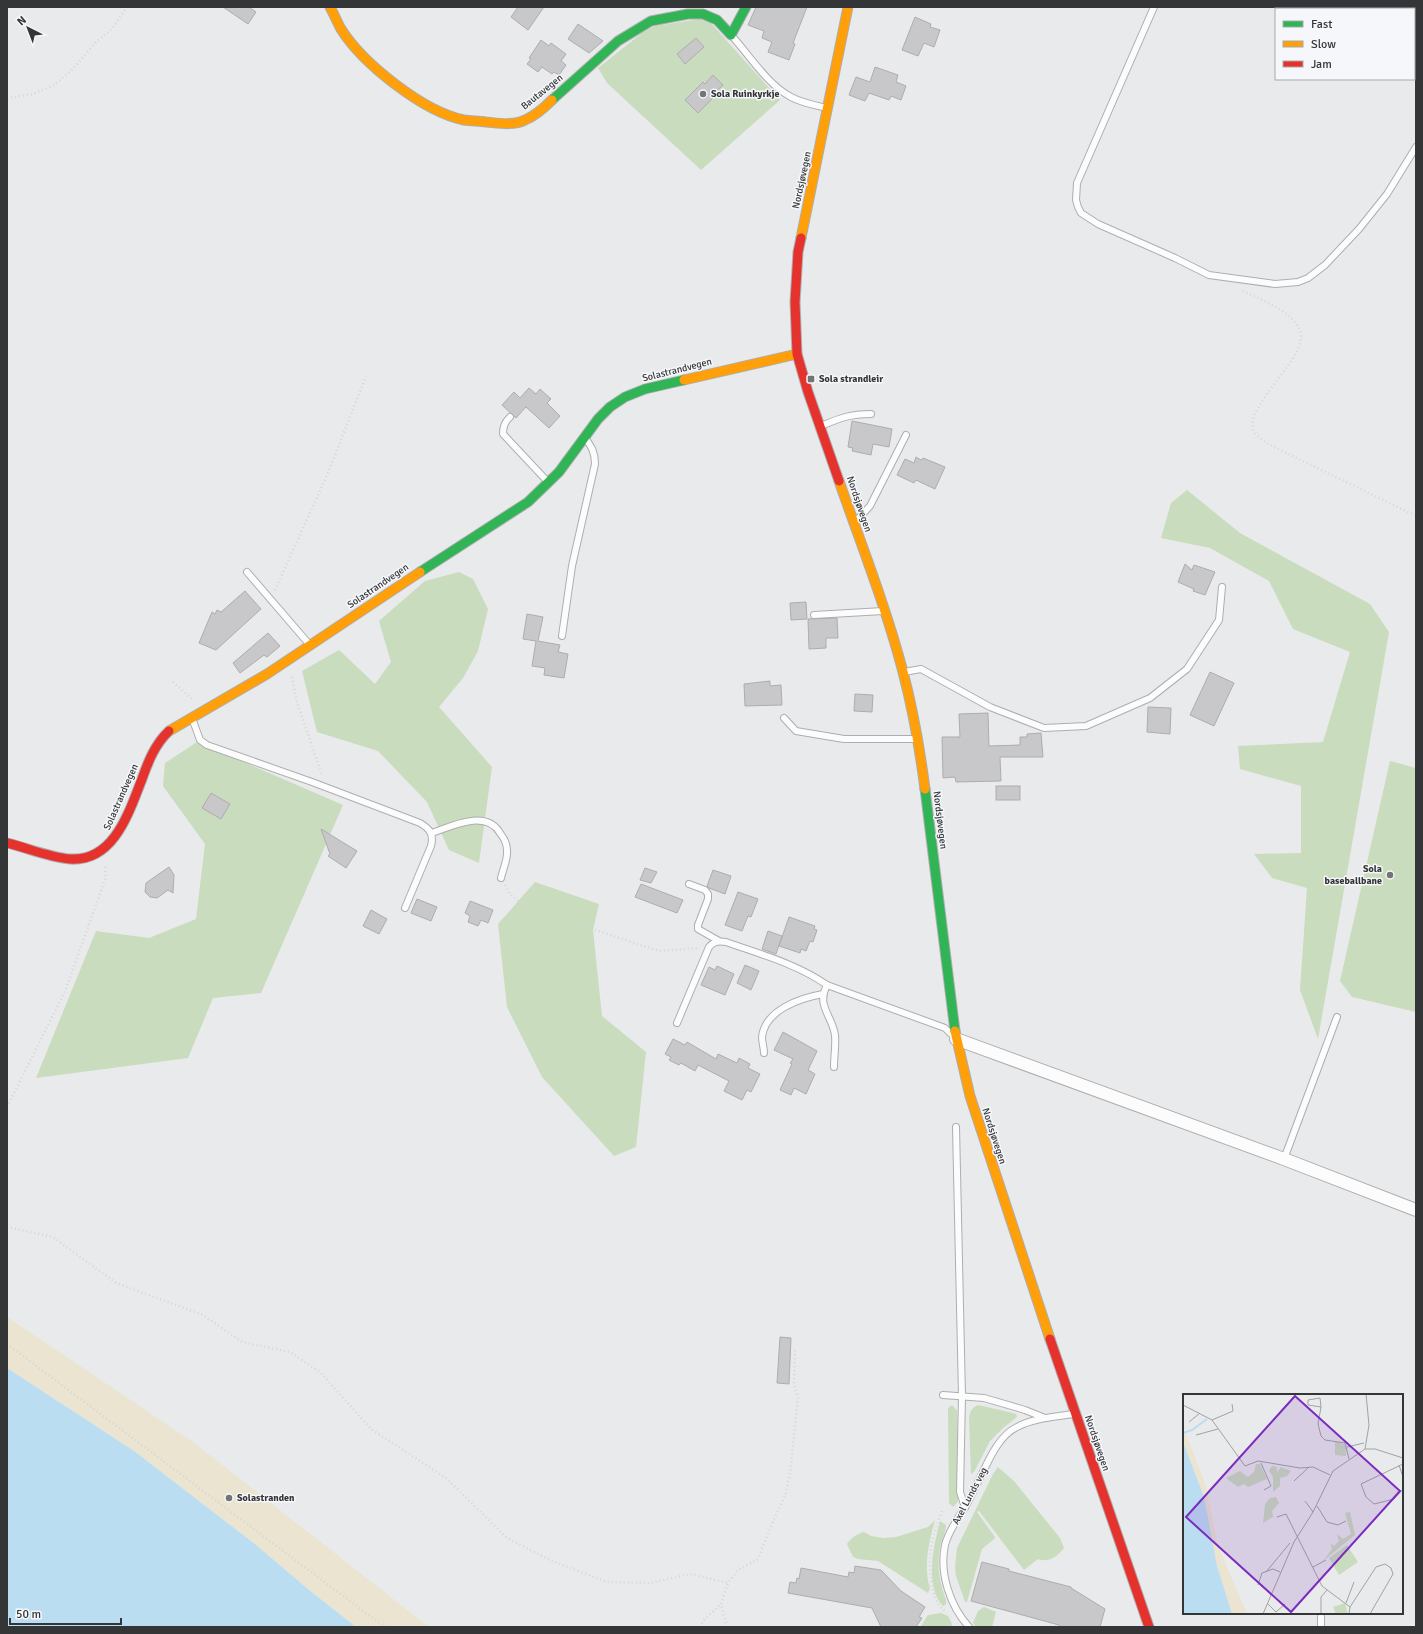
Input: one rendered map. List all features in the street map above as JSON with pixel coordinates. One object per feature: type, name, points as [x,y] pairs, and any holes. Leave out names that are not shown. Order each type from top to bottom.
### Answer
[{"type":"street","name":"Bautavegen","points":[[330,7],[341,28],[358,51],[382,73],[419,101],[442,113],[464,120],[505,124],[524,121],[541,110],[618,41],[651,22],[688,14],[704,14],[717,20],[731,35]]},
{"type":"street","points":[[731,35],[746,7]]},
{"type":"street","name":"Nordsjøvegen","points":[[848,7],[798,252],[794,302],[797,354],[820,427],[884,611],[903,672],[918,739],[956,1039],[970,1096],[1075,1414],[1149,1627]]},
{"type":"street","name":"Solastrandvegen","points":[[7,842],[60,856],[78,859],[92,857],[103,851],[114,839],[122,824],[154,749],[162,737],[171,729],[267,674],[434,562],[528,502],[559,472],[598,419],[610,407],[625,397],[645,389],[797,354]]},
{"type":"street","points":[[956,1039],[1284,1159],[1416,1210]]},
{"type":"lane","points":[[1154,7],[1077,183],[1076,200],[1078,208],[1081,213],[1098,224],[1176,258],[1209,275],[1275,284],[1298,282],[1316,273],[1359,229],[1387,194],[1416,147]]},
{"type":"lane","points":[[731,35],[778,89],[805,103],[828,109]]},
{"type":"lane","points":[[820,427],[843,417],[856,414],[871,414]]},
{"type":"lane","points":[[510,417],[505,422],[503,434],[549,483]]},
{"type":"lane","points":[[854,524],[870,506],[906,435]]},
{"type":"lane","points":[[562,636],[572,566],[595,464],[591,446],[584,437]]},
{"type":"lane","points":[[247,572],[310,646]]},
{"type":"lane","points":[[903,672],[921,668],[990,707],[1044,728],[1086,726],[1150,698],[1187,669],[1219,620],[1222,587]]},
{"type":"lane","points":[[814,615],[884,611]]},
{"type":"lane","points":[[192,718],[200,740],[207,744],[326,787],[420,823],[428,828],[432,833],[433,839],[431,846],[405,908]]},
{"type":"lane","points":[[784,718],[796,731],[817,735],[844,739],[918,739]]},
{"type":"lane","points":[[432,833],[469,822],[482,820],[491,823],[498,829],[505,841],[507,851],[501,878]]},
{"type":"lane","points":[[689,884],[705,890],[708,894],[708,899],[698,925],[698,929],[719,941],[770,957],[812,975],[827,985],[945,1028],[956,1039]]},
{"type":"lane","points":[[677,1023],[709,947],[712,943],[719,941]]},
{"type":"lane","points":[[827,985],[822,994],[835,1035],[834,1067]]},
{"type":"lane","points":[[764,1053],[762,1038],[765,1028],[771,1019],[779,1011],[794,1002],[806,997],[822,994]]},
{"type":"lane","points":[[1284,1159],[1337,1017]]},
{"type":"lane","points":[[956,1127],[962,1396],[960,1492],[965,1506]]},
{"type":"lane","points":[[943,1395],[984,1398],[1025,1410],[1045,1418]]},
{"type":"lane","name":"Axel Lunds veg","points":[[969,1627],[961,1618],[948,1591],[944,1569],[945,1545],[958,1517],[991,1455],[1003,1439],[1017,1427],[1045,1418],[1075,1414]]},
{"type":"lane","points":[[1321,1617],[1321,1627]]},
{"type":"path","points":[[7,98],[33,94],[54,85],[71,71],[96,42],[112,30],[127,7]]},
{"type":"path","points":[[1242,291],[1275,307],[1292,319],[1300,330],[1301,340],[1296,353],[1260,404],[1254,419],[1254,429],[1258,436],[1268,444],[1416,516]]},
{"type":"path","points":[[270,600],[328,473],[366,376]]},
{"type":"path","points":[[292,680],[297,702],[326,787]]},
{"type":"path","points":[[172,682],[193,700],[209,708]]},
{"type":"path","points":[[7,1107],[65,991],[106,877],[103,851]]},
{"type":"path","points":[[501,878],[510,894],[525,907],[659,952],[709,947]]},
{"type":"path","points":[[7,1227],[53,1237],[116,1283],[203,1316],[242,1342],[290,1352],[321,1373],[371,1429],[446,1478],[507,1538],[550,1560],[607,1582],[650,1583],[690,1574],[728,1583]]},
{"type":"path","points":[[7,1344],[378,1622],[387,1627]]},
{"type":"path","points":[[700,1627],[703,1621],[721,1604],[728,1583],[738,1570],[758,1559],[785,1496],[790,1474],[798,1397],[794,1385],[795,1350]]},
{"type":"path","points":[[721,1604],[727,1627]]},
{"type":"green space","points":[[700,19],[710,22],[780,100],[701,170],[607,83],[598,68],[642,33],[655,26]]},
{"type":"green space","points":[[1187,490],[1240,533],[1370,604],[1389,632],[1318,1039],[1300,990],[1307,888],[1272,878],[1254,854],[1301,853],[1301,786],[1240,769],[1238,746],[1323,742],[1350,652],[1293,629],[1269,581],[1210,548],[1161,538],[1171,503]]},
{"type":"green space","points":[[459,572],[473,579],[488,609],[478,651],[463,678],[439,707],[492,767],[479,863],[449,850],[427,802],[378,751],[317,732],[302,671],[339,650],[375,684],[391,662],[379,621],[425,581]]},
{"type":"green space","points":[[197,742],[343,805],[261,993],[213,998],[188,1058],[36,1078],[96,931],[149,938],[196,919],[205,844],[163,786],[165,763]]},
{"type":"green space","name":"Sola baseballbane","points":[[1390,761],[1416,768],[1416,1012],[1352,997],[1340,981]]},
{"type":"green space","points":[[535,882],[599,904],[593,930],[602,1016],[646,1052],[636,1147],[614,1156],[542,1077],[507,1007],[498,924]]},
{"type":"green space","points":[[952,1405],[957,1411],[959,1497],[957,1503],[953,1507],[949,1503],[948,1408]]},
{"type":"green space","points":[[978,1405],[1013,1413],[1016,1414],[1017,1417],[990,1441],[974,1472],[971,1474],[969,1419],[971,1410]]},
{"type":"green space","points":[[998,1467],[1014,1481],[1060,1538],[1064,1548],[1053,1558],[1046,1560],[1038,1559],[1024,1570],[979,1511],[977,1512],[995,1537],[982,1549],[967,1602],[965,1602],[956,1576],[955,1567],[957,1548],[993,1474]]},
{"type":"green space","points":[[935,1520],[927,1563],[930,1588],[928,1593],[878,1561],[853,1557],[847,1544],[854,1536],[864,1532],[871,1536],[883,1538],[896,1537],[928,1527]]},
{"type":"green space","points":[[940,1521],[946,1525],[939,1550],[940,1579],[946,1600],[946,1604],[943,1606],[937,1598],[932,1576],[933,1553]]},
{"type":"green space","points":[[984,1607],[996,1612],[992,1627],[976,1627],[973,1623],[978,1611]]},
{"type":"green space","points":[[941,1613],[948,1616],[952,1624],[951,1627],[921,1626],[928,1615]]},
{"type":"sand","name":"Solastranden","points":[[7,1317],[193,1442],[429,1627],[356,1627],[256,1545],[134,1451],[7,1368]]},
{"type":"water","points":[[7,1368],[134,1451],[256,1545],[356,1627],[7,1627]]},
{"type":"building","points":[[223,7],[249,7],[256,12],[248,24]]},
{"type":"building","points":[[518,7],[544,7],[528,30],[511,17]]},
{"type":"building","points":[[756,7],[807,7],[793,43],[795,44],[789,60],[768,52],[772,42],[762,38],[764,31],[748,25]]},
{"type":"building","points":[[915,17],[931,24],[930,27],[940,30],[934,47],[924,43],[918,56],[902,50]]},
{"type":"building","points":[[578,24],[603,41],[589,53],[568,39]]},
{"type":"building","points":[[696,38],[704,47],[685,64],[677,54]]},
{"type":"building","points":[[541,40],[549,46],[551,43],[566,54],[561,61],[566,65],[559,75],[554,72],[552,74],[542,67],[538,72],[527,64],[531,59],[529,58]]},
{"type":"building","points":[[875,67],[898,75],[896,82],[906,86],[901,100],[891,96],[889,100],[869,93],[865,101],[849,95],[856,77],[870,82]]},
{"type":"building","name":"Sola Ruinkyrkje","points":[[713,75],[723,85],[714,93],[716,95],[698,113],[685,100],[703,82],[705,84]]},
{"type":"building","points":[[529,388],[536,394],[540,389],[551,399],[547,403],[560,416],[549,428],[526,407],[516,418],[502,405],[514,392],[520,398]]},
{"type":"building","points":[[852,421],[892,429],[889,447],[873,444],[871,455],[852,451],[853,448],[848,447]]},
{"type":"building","points":[[916,457],[921,460],[923,458],[945,467],[935,489],[916,480],[914,483],[897,475],[905,459],[914,463]]},
{"type":"building","points":[[1185,564],[1192,570],[1194,565],[1215,572],[1205,595],[1193,591],[1194,589],[1178,582]]},
{"type":"building","points":[[245,591],[261,609],[216,650],[199,643],[212,612],[215,614],[217,610],[221,612]]},
{"type":"building","points":[[806,602],[807,619],[791,620],[790,603]]},
{"type":"building","points":[[527,614],[543,617],[538,641],[560,645],[558,652],[568,654],[564,678],[544,675],[545,668],[532,666],[536,641],[523,639]]},
{"type":"building","points":[[837,618],[838,638],[826,638],[826,648],[809,649],[808,619]]},
{"type":"building","points":[[268,633],[280,646],[267,657],[264,655],[240,673],[233,663]]},
{"type":"building","points":[[1210,672],[1234,683],[1214,726],[1190,715]]},
{"type":"building","points":[[770,681],[770,686],[781,685],[782,705],[745,706],[744,684]]},
{"type":"building","points":[[855,694],[873,695],[872,712],[854,711]]},
{"type":"building","points":[[1148,707],[1171,708],[1170,734],[1147,732]]},
{"type":"building","points":[[988,713],[989,746],[1020,745],[1020,737],[1027,737],[1027,734],[1041,733],[1043,757],[1000,757],[1001,781],[956,782],[955,777],[943,778],[942,737],[960,737],[959,714]]},
{"type":"building","points":[[996,786],[1020,786],[1020,800],[996,800]]},
{"type":"building","points":[[211,793],[230,804],[221,819],[202,808]]},
{"type":"building","points":[[321,829],[357,851],[346,868],[328,856],[330,854]]},
{"type":"building","points":[[169,867],[174,875],[173,893],[168,890],[157,898],[150,897],[145,892],[146,883]]},
{"type":"building","points":[[645,868],[657,872],[651,883],[640,880]]},
{"type":"building","points":[[713,870],[731,876],[725,894],[707,886]]},
{"type":"building","points":[[641,884],[683,900],[677,913],[635,897]]},
{"type":"building","points":[[738,892],[758,899],[751,917],[748,916],[742,931],[725,925]]},
{"type":"building","points":[[417,899],[437,907],[431,921],[411,913]]},
{"type":"building","points":[[470,901],[493,910],[488,923],[481,920],[478,926],[468,922],[470,916],[465,913]]},
{"type":"building","points":[[371,910],[387,919],[379,934],[363,926]]},
{"type":"building","points":[[789,917],[815,926],[814,929],[817,930],[813,942],[810,941],[806,951],[801,949],[800,953],[779,946]]},
{"type":"building","points":[[768,931],[782,936],[776,954],[762,949]]},
{"type":"building","points":[[745,965],[759,971],[751,990],[737,983]]},
{"type":"building","points":[[717,966],[734,974],[725,995],[701,985],[709,967],[715,970]]},
{"type":"building","points":[[783,1032],[817,1051],[808,1070],[815,1074],[806,1094],[794,1088],[791,1095],[780,1090],[792,1064],[790,1063],[793,1059],[774,1050]]},
{"type":"building","points":[[673,1039],[685,1045],[687,1042],[716,1059],[718,1054],[737,1063],[739,1058],[750,1064],[748,1068],[760,1074],[751,1092],[747,1090],[742,1100],[724,1091],[729,1081],[698,1065],[695,1071],[681,1063],[679,1065],[669,1060],[671,1057],[665,1054]]},
{"type":"building","points":[[780,1337],[791,1338],[789,1384],[777,1383]]},
{"type":"building","points":[[982,1562],[1009,1569],[1009,1571],[1071,1587],[1105,1609],[1100,1627],[1059,1627],[1059,1625],[971,1601]]},
{"type":"building","points":[[855,1566],[881,1570],[901,1591],[925,1607],[919,1617],[922,1618],[916,1627],[881,1627],[872,1608],[788,1593],[790,1582],[796,1583],[797,1578],[799,1579],[801,1568],[848,1577],[849,1572],[854,1573]]},
{"type":"traffic: fast","points":[[552,100],[618,41],[651,21],[688,14],[703,14],[717,20],[731,35],[746,7]]},
{"type":"traffic: fast","points":[[420,572],[528,502],[559,472],[598,419],[610,407],[625,397],[645,389],[684,380]]},
{"type":"traffic: fast","points":[[925,789],[955,1031]]},
{"type":"traffic: slow","points":[[330,7],[341,29],[351,43],[379,71],[413,97],[448,115],[464,120],[511,124],[529,118],[543,109],[552,100]]},
{"type":"traffic: slow","points":[[801,238],[848,7]]},
{"type":"traffic: slow","points":[[684,380],[797,354]]},
{"type":"traffic: slow","points":[[839,481],[881,600],[907,686],[925,789]]},
{"type":"traffic: slow","points":[[169,731],[267,674],[420,572]]},
{"type":"traffic: slow","points":[[955,1031],[970,1096],[1050,1339]]},
{"type":"traffic: jam","points":[[801,238],[798,252],[795,302],[797,354],[808,392],[839,481]]},
{"type":"traffic: jam","points":[[7,843],[70,859],[85,858],[98,852],[109,844],[118,832],[125,820],[152,754],[169,731]]},
{"type":"traffic: jam","points":[[1050,1339],[1149,1627]]},
{"type":"place","name":"Sola Ruinkyrkje","points":[[703,94]]},
{"type":"place","name":"Sola strandleir","points":[[811,379]]},
{"type":"place","name":"Sola baseballbane","points":[[1390,875]]},
{"type":"place","name":"Solastranden","points":[[229,1498]]}]
